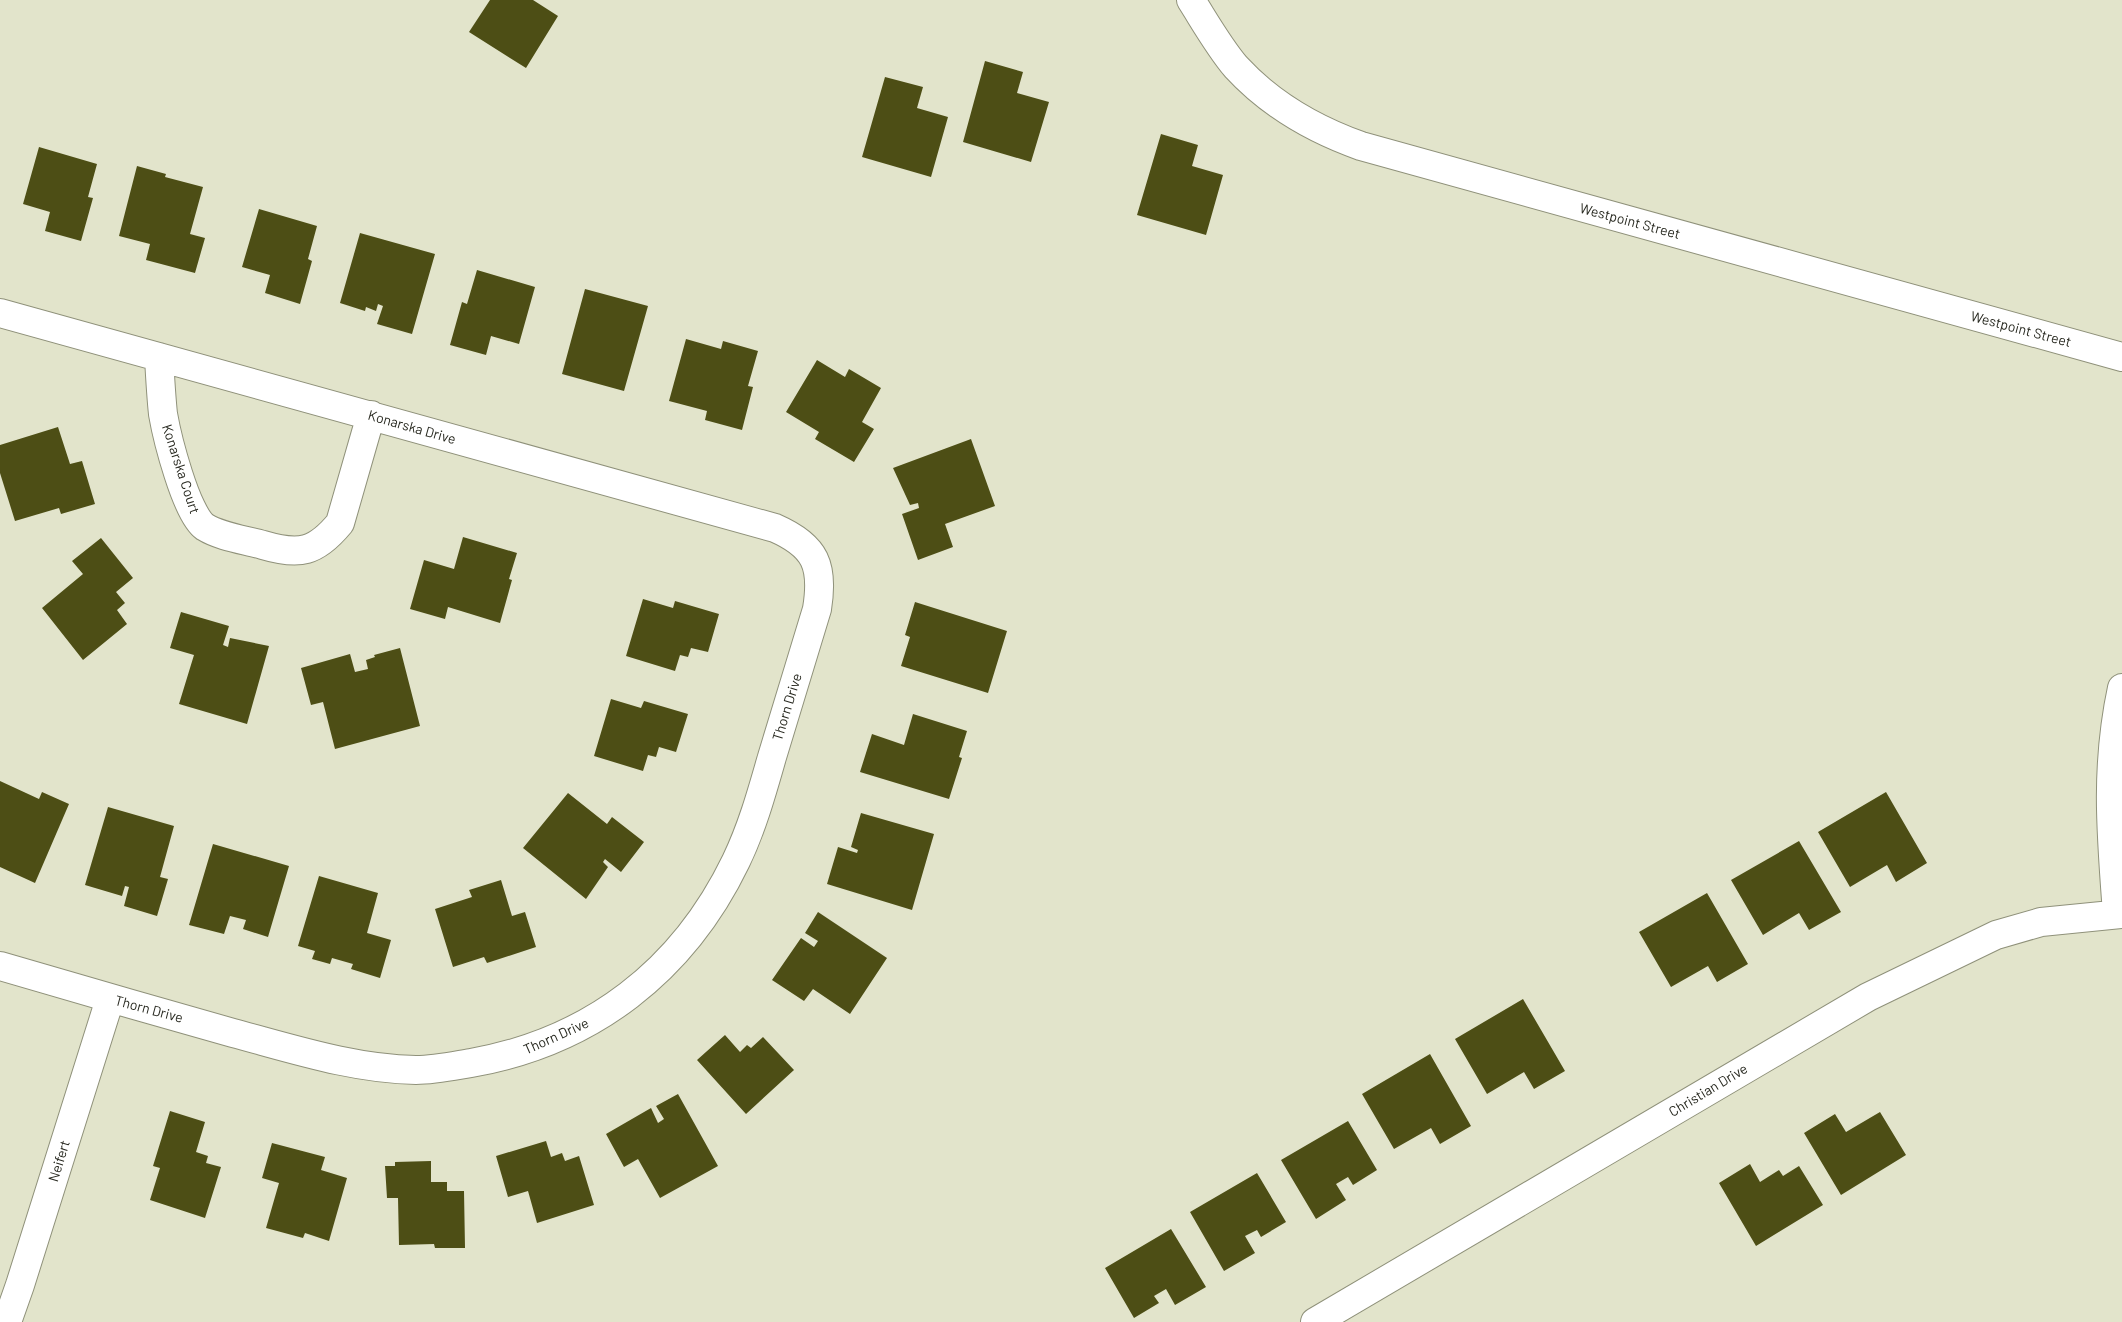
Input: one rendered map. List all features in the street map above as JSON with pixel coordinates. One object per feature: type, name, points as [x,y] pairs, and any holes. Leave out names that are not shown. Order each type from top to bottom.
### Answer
[{"type":"street","name":"Westpoint Street","points":[[1191,0],[1236,67],[1276,103],[1302,121],[1331,136],[1361,146],[2122,357]]},
{"type":"street","name":"Konarska Drive","points":[[0,313],[775,528],[805,545],[814,558]]},
{"type":"street","name":"Konarska Court","points":[[159,357],[166,424],[185,493],[198,521],[215,531],[277,550],[301,551],[314,548],[329,536],[340,523],[371,415]]},
{"type":"street","name":"Thorn Drive","points":[[0,966],[110,999],[345,1062],[398,1069],[442,1068],[505,1057],[545,1044],[583,1026],[636,990],[679,950],[712,904],[737,860],[756,809],[817,609],[820,578],[814,558]]},
{"type":"street","points":[[2120,914],[2109,815],[2110,772],[2115,720],[2122,688]]},
{"type":"street","name":"Christian Drive","points":[[1315,1322],[1868,997],[1996,935],[2041,922],[2120,914]]},
{"type":"street","name":"Neifert","points":[[7,1322],[110,999]]},
{"type":"building","points":[[490,0],[533,0],[558,16],[526,68],[469,32]]},
{"type":"building","points":[[985,61],[1023,72],[1017,93],[1049,102],[1031,162],[963,142]]},
{"type":"building","points":[[885,77],[923,87],[917,108],[948,117],[931,177],[862,157]]},
{"type":"building","points":[[1161,134],[1198,145],[1192,166],[1223,175],[1206,235],[1137,215]]},
{"type":"building","points":[[39,147],[97,164],[88,197],[93,198],[81,241],[45,231],[50,212],[23,204]]},
{"type":"building","points":[[137,166],[166,174],[165,177],[203,187],[190,234],[205,238],[195,273],[146,260],[150,244],[119,236]]},
{"type":"building","points":[[259,209],[317,226],[308,259],[312,261],[300,304],[265,293],[270,275],[242,267]]},
{"type":"building","points":[[360,233],[435,254],[412,334],[377,324],[383,306],[378,304],[376,311],[366,307],[365,311],[340,303]]},
{"type":"building","points":[[477,270],[535,287],[519,344],[491,336],[486,355],[450,345],[462,302],[467,304]]},
{"type":"building","points":[[585,289],[648,306],[624,391],[562,374]]},
{"type":"building","points":[[686,339],[721,349],[723,341],[758,351],[748,386],[753,387],[742,430],[705,420],[707,411],[669,401]]},
{"type":"building","points":[[817,360],[845,377],[849,369],[881,388],[862,422],[874,429],[854,462],[815,439],[819,432],[786,412]]},
{"type":"building","points":[[58,427],[70,464],[82,461],[95,504],[61,514],[59,508],[15,521],[0,473],[0,445]]},
{"type":"building","points":[[971,439],[995,506],[945,524],[953,547],[918,560],[902,514],[919,508],[918,503],[910,505],[893,468]]},
{"type":"building","points":[[463,537],[517,553],[509,579],[512,580],[500,623],[448,607],[445,619],[410,609],[424,560],[454,569]]},
{"type":"building","points":[[101,538],[133,578],[116,592],[125,603],[117,610],[127,624],[83,660],[42,608],[83,574],[72,561]]},
{"type":"building","points":[[643,599],[673,608],[675,601],[719,614],[708,652],[691,648],[688,657],[680,655],[675,671],[626,656]]},
{"type":"building","points":[[915,602],[1007,631],[988,693],[901,666],[910,637],[905,635]]},
{"type":"building","points":[[181,612],[229,626],[223,645],[228,647],[230,638],[269,646],[247,724],[179,704],[194,655],[170,648]]},
{"type":"building","points":[[400,648],[420,726],[335,749],[323,702],[311,705],[301,668],[350,654],[355,672],[368,669],[366,660],[375,657],[374,655]]},
{"type":"building","points":[[611,699],[641,708],[644,701],[688,714],[676,752],[659,747],[656,757],[648,755],[643,771],[594,756]]},
{"type":"building","points":[[913,714],[967,731],[959,757],[962,758],[949,799],[860,772],[872,734],[904,745]]},
{"type":"building","points":[[0,781],[39,799],[42,792],[69,804],[35,883],[0,867]]},
{"type":"building","points":[[1886,792],[1927,863],[1896,882],[1887,865],[1850,887],[1818,832]]},
{"type":"building","points":[[568,793],[607,824],[612,817],[644,842],[621,872],[605,859],[603,862],[608,867],[586,899],[523,848]]},
{"type":"building","points":[[108,807],[174,826],[160,877],[168,879],[157,916],[124,906],[129,887],[125,886],[122,896],[85,885]]},
{"type":"building","points":[[861,813],[934,834],[912,910],[827,884],[838,847],[857,853],[858,850],[851,847]]},
{"type":"building","points":[[1799,841],[1841,912],[1809,930],[1799,913],[1763,935],[1731,880]]},
{"type":"building","points":[[213,844],[289,866],[268,937],[243,929],[246,920],[230,916],[224,934],[189,925]]},
{"type":"building","points":[[319,876],[378,893],[367,933],[391,940],[380,978],[351,969],[353,964],[332,958],[330,964],[312,959],[315,951],[298,946]]},
{"type":"building","points":[[501,880],[512,916],[525,912],[536,947],[487,963],[484,957],[453,967],[435,909],[472,897],[469,890]]},
{"type":"building","points":[[1707,893],[1748,964],[1717,982],[1708,966],[1671,987],[1639,932]]},
{"type":"building","points":[[818,912],[887,958],[850,1014],[813,989],[804,1001],[772,980],[801,938],[814,947],[818,941],[805,933]]},
{"type":"building","points":[[1523,999],[1565,1071],[1534,1089],[1524,1072],[1487,1094],[1455,1039]]},
{"type":"building","points":[[725,1035],[740,1052],[747,1045],[751,1048],[763,1037],[794,1070],[746,1114],[697,1060]]},
{"type":"building","points":[[1430,1054],[1471,1126],[1440,1144],[1431,1128],[1394,1149],[1362,1094]]},
{"type":"building","points":[[678,1094],[718,1166],[660,1198],[638,1159],[624,1167],[606,1134],[651,1108],[658,1123],[664,1119],[656,1106]]},
{"type":"building","points":[[170,1111],[205,1122],[196,1152],[208,1156],[206,1163],[221,1167],[205,1218],[150,1200],[160,1168],[153,1166]]},
{"type":"building","points":[[1880,1112],[1906,1155],[1841,1195],[1804,1133],[1835,1114],[1846,1132]]},
{"type":"building","points":[[1348,1121],[1377,1170],[1353,1185],[1348,1177],[1336,1184],[1346,1200],[1316,1219],[1281,1160]]},
{"type":"building","points":[[546,1141],[551,1157],[562,1153],[565,1161],[579,1156],[594,1205],[537,1223],[528,1191],[508,1197],[496,1156]]},
{"type":"building","points":[[272,1143],[325,1157],[321,1170],[347,1178],[329,1241],[305,1233],[303,1238],[266,1228],[279,1183],[262,1178]]},
{"type":"building","points":[[431,1161],[431,1182],[447,1182],[447,1191],[464,1191],[465,1248],[435,1248],[434,1244],[399,1245],[398,1198],[387,1198],[385,1166],[395,1166],[395,1162]]},
{"type":"building","points":[[1750,1164],[1760,1182],[1779,1170],[1783,1176],[1799,1166],[1823,1205],[1756,1246],[1719,1183]]},
{"type":"building","points":[[1257,1173],[1286,1222],[1261,1237],[1257,1230],[1245,1236],[1255,1253],[1224,1271],[1190,1212]]},
{"type":"building","points":[[1171,1229],[1206,1287],[1175,1305],[1166,1289],[1154,1296],[1159,1303],[1134,1318],[1105,1268]]}]
